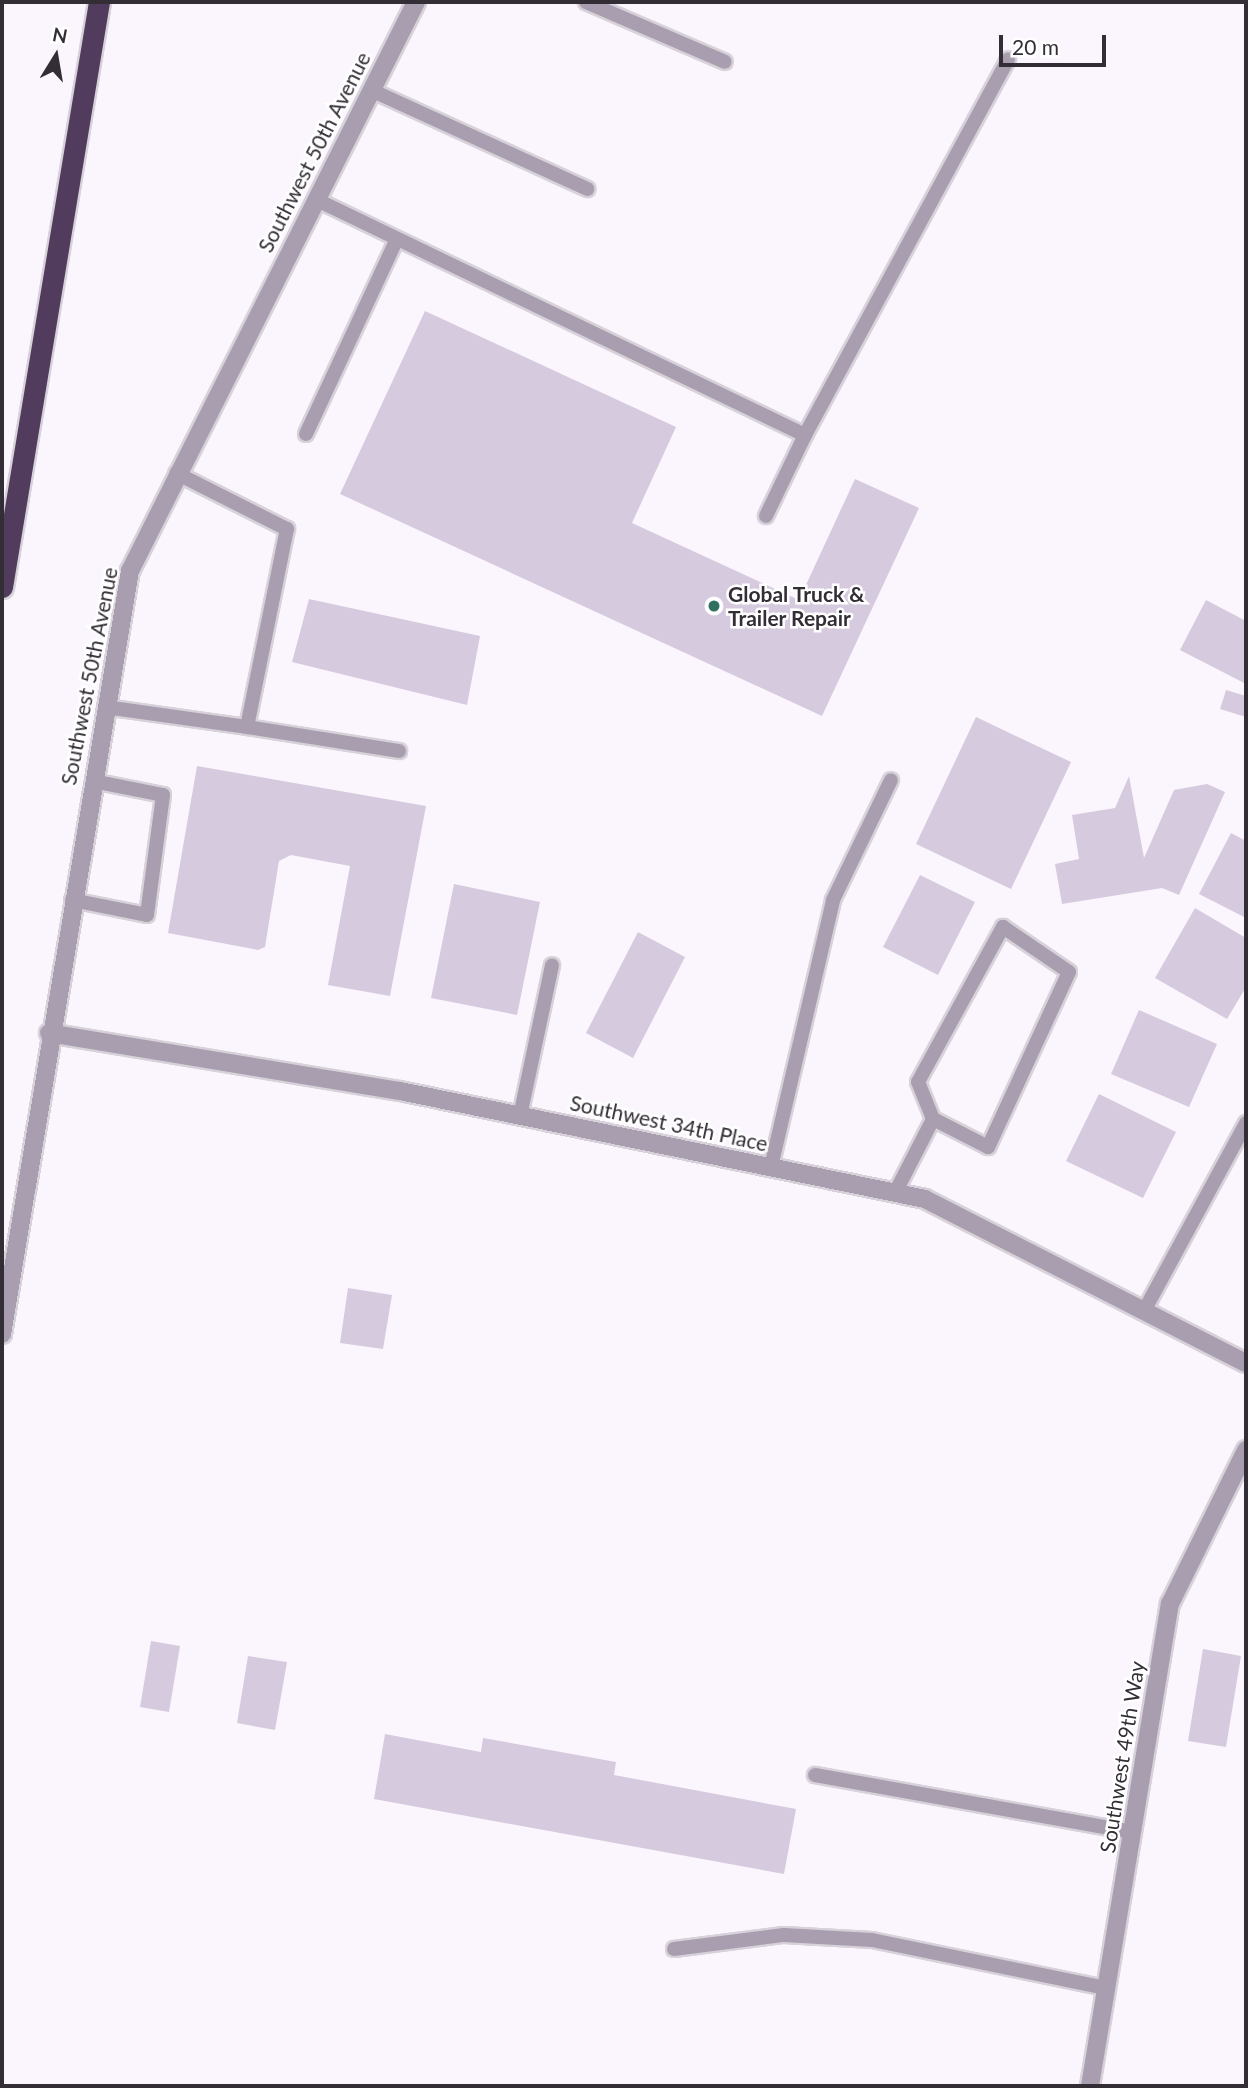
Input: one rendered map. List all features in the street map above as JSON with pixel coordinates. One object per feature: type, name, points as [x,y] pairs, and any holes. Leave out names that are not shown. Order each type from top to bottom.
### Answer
[{"type":"highway","points":[[2,587],[99,2]]},
{"type":"street","name":"Southwest 50th Avenue","points":[[2,1334],[49,1033],[130,571],[176,472],[416,2]]},
{"type":"street","name":"Southwest 34th Place","points":[[49,1033],[520,1115],[925,1199],[1246,1363]]},
{"type":"street","name":"Southwest 49th Way","points":[[1090,2086],[1170,1604],[1246,1450]]},
{"type":"lane","points":[[586,2],[725,62]]},
{"type":"lane","points":[[766,516],[805,435],[1009,59]]},
{"type":"lane","points":[[371,90],[587,189]]},
{"type":"lane","points":[[316,199],[805,435]]},
{"type":"lane","points":[[306,434],[397,239]]},
{"type":"lane","points":[[176,472],[287,529],[247,727]]},
{"type":"lane","points":[[105,707],[399,751]]},
{"type":"lane","points":[[771,1167],[833,900],[891,780]]},
{"type":"lane","points":[[72,900],[147,915],[163,795],[93,781]]},
{"type":"lane","points":[[895,1193],[933,1119],[918,1082],[1003,927],[1069,972],[988,1147],[933,1119]]},
{"type":"lane","points":[[520,1115],[552,965]]},
{"type":"lane","points":[[1144,1311],[1246,1123]]},
{"type":"lane","points":[[815,1775],[1132,1832]]},
{"type":"lane","points":[[674,1949],[784,1935],[872,1940],[1106,1988]]},
{"type":"building","points":[[425,311],[676,427],[632,523],[799,600],[855,479],[919,508],[822,716],[340,494]]},
{"type":"building","points":[[309,599],[480,636],[467,705],[292,662]]},
{"type":"building","points":[[1206,600],[1246,621],[1246,684],[1180,650]]},
{"type":"building","points":[[1226,690],[1246,696],[1246,717],[1220,709]]},
{"type":"building","points":[[976,717],[1071,762],[1011,889],[916,844]]},
{"type":"building","points":[[197,766],[426,806],[390,996],[328,985],[350,866],[291,855],[279,861],[265,947],[258,950],[168,933]]},
{"type":"building","points":[[1129,776],[1144,858],[1174,790],[1207,784],[1225,792],[1179,895],[1162,888],[1062,904],[1055,864],[1079,859],[1072,815],[1115,808]]},
{"type":"building","points":[[1231,833],[1246,841],[1246,918],[1199,894]]},
{"type":"building","points":[[920,875],[975,902],[938,975],[883,947]]},
{"type":"building","points":[[454,884],[540,902],[517,1015],[431,998]]},
{"type":"building","points":[[1195,908],[1246,938],[1246,987],[1227,1019],[1155,978]]},
{"type":"building","points":[[638,932],[685,957],[633,1058],[586,1033]]},
{"type":"building","points":[[1139,1010],[1217,1044],[1189,1107],[1111,1074]]},
{"type":"building","points":[[1099,1094],[1176,1132],[1143,1198],[1066,1161]]},
{"type":"building","points":[[348,1288],[392,1295],[383,1349],[340,1343]]},
{"type":"building","points":[[151,1641],[180,1646],[169,1712],[140,1707]]},
{"type":"building","points":[[1203,1649],[1241,1656],[1226,1747],[1188,1741]]},
{"type":"building","points":[[248,1656],[287,1662],[275,1730],[237,1723]]},
{"type":"building","points":[[385,1734],[481,1752],[483,1738],[616,1762],[614,1775],[796,1809],[784,1874],[374,1799]]},
{"type":"place","name":"Global Truck & Trailer Repair","points":[[714,606]]}]
